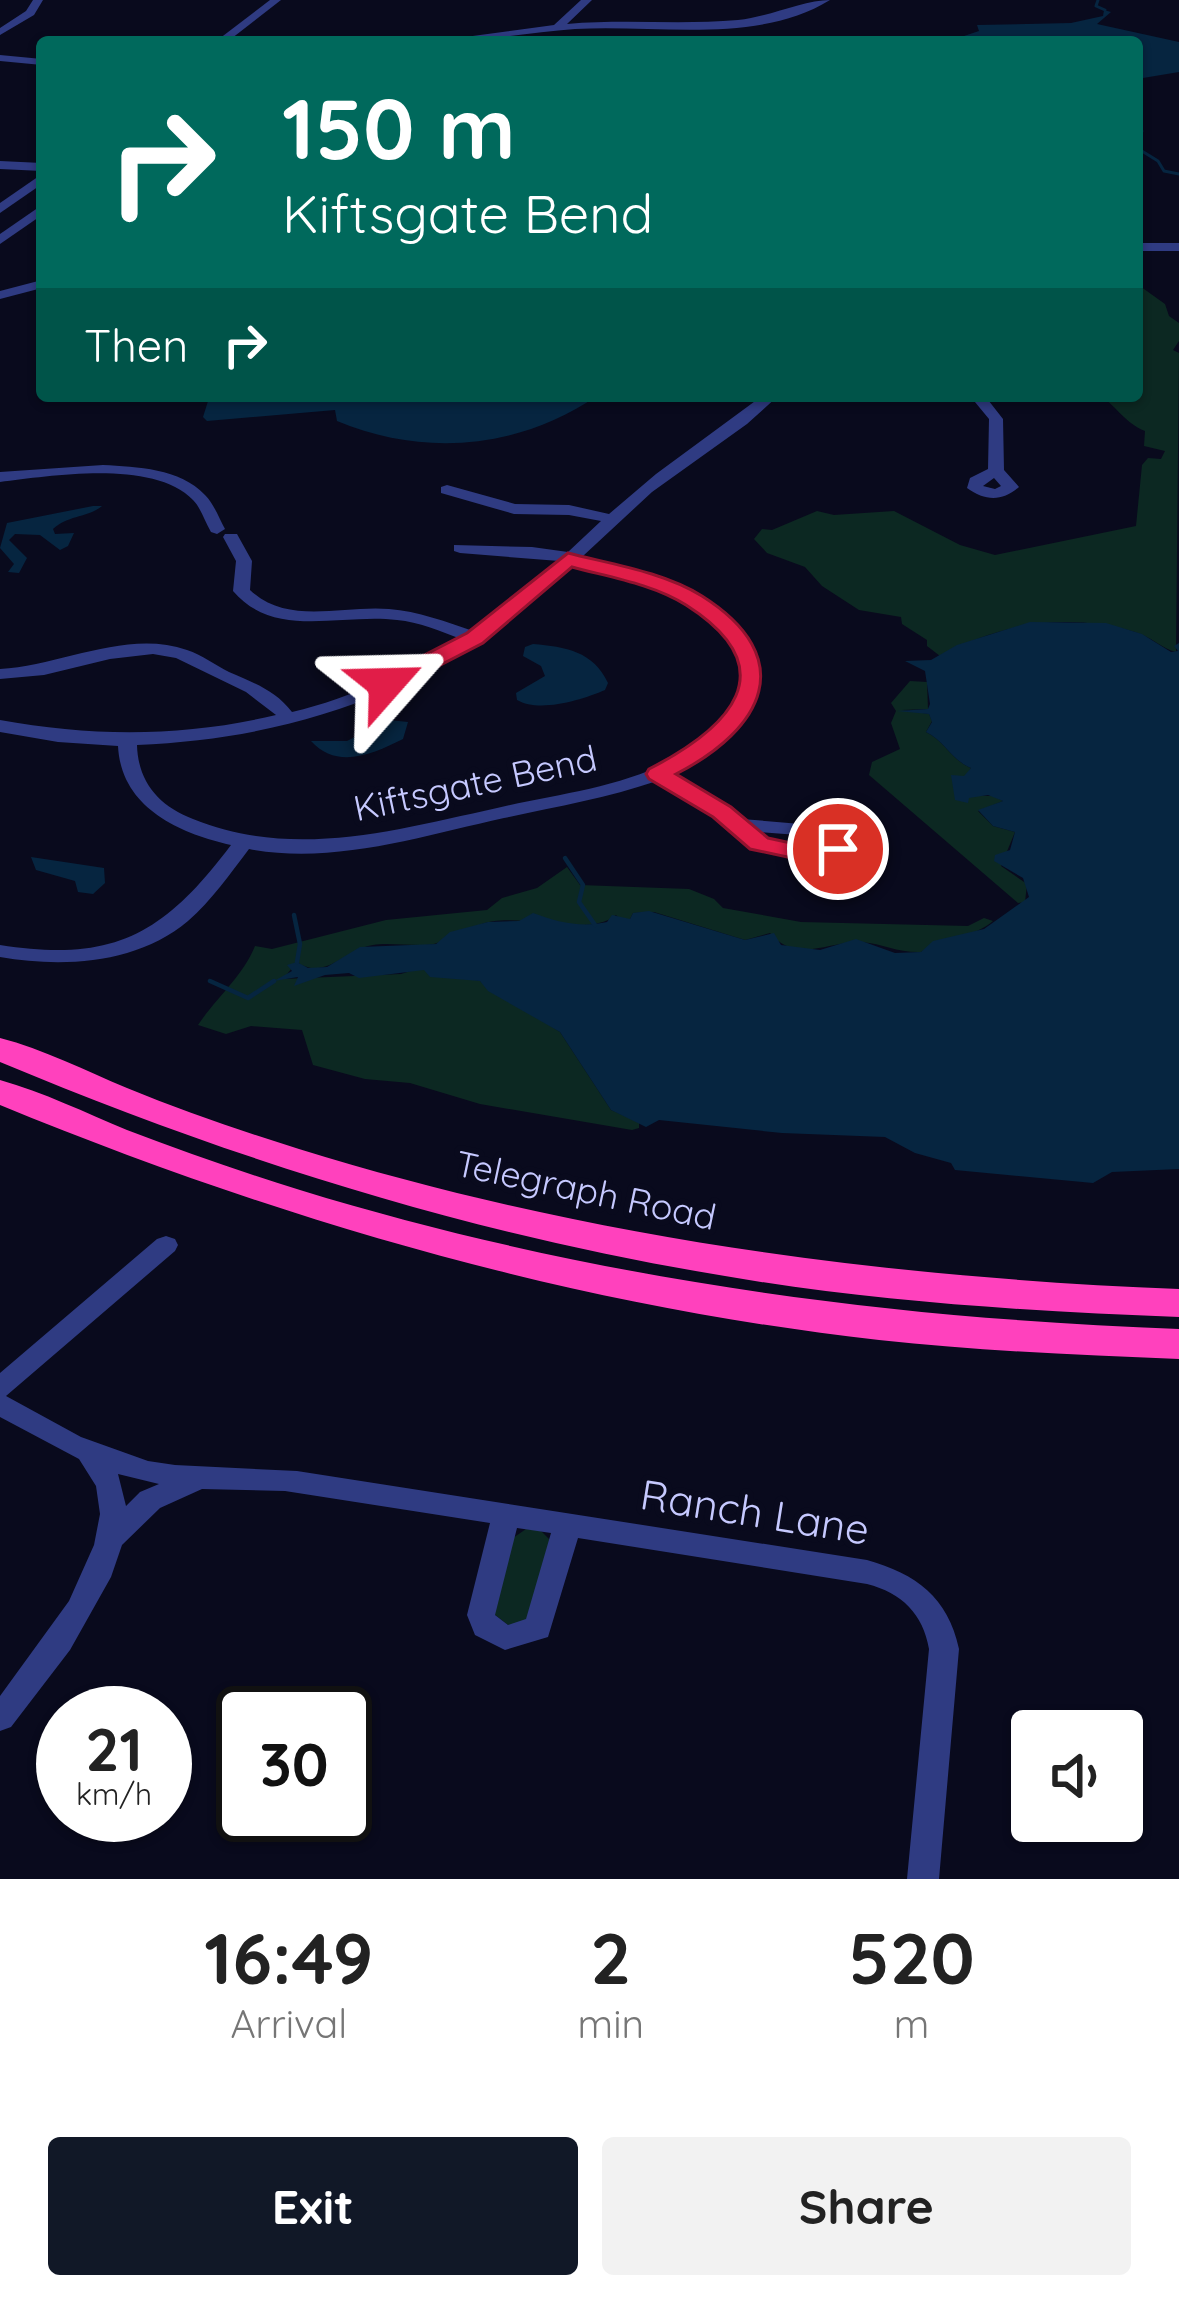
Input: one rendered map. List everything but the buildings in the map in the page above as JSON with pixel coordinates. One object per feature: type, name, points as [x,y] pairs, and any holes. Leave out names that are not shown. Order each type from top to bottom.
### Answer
[{"type":"highway","name":"Telegraph Road","points":[[0,1049],[168,1118],[283,1158],[555,1230],[859,1281],[1017,1296],[1179,1303]]},
{"type":"highway","points":[[0,1092],[137,1149],[261,1191],[388,1230],[556,1270],[878,1323],[1020,1337],[1179,1344]]},
{"type":"street","points":[[0,32],[30,13],[38,0]]},
{"type":"street","points":[[228,36],[276,0]]},
{"type":"street","points":[[558,27],[587,0]]},
{"type":"street","points":[[483,36],[558,27],[753,20],[825,0]]},
{"type":"street","points":[[651,36],[652,24]]},
{"type":"street","points":[[0,58],[36,61]]},
{"type":"street","points":[[0,165],[36,167]]},
{"type":"street","points":[[0,209],[36,182]]},
{"type":"street","points":[[0,240],[36,213]]},
{"type":"street","points":[[1143,247],[1179,247]]},
{"type":"street","points":[[3,292],[36,285]]},
{"type":"street","points":[[0,726],[70,739],[127,741],[214,733],[286,717],[386,684],[475,638],[613,518],[763,402]]},
{"type":"street","points":[[982,402],[998,424],[996,471]]},
{"type":"street","points":[[0,477],[93,470],[142,473],[195,493],[244,561],[241,592],[269,611],[306,616],[393,614],[475,638]]},
{"type":"street","points":[[447,490],[514,508],[613,518]]},
{"type":"street","points":[[460,548],[568,559]]},
{"type":"street","name":"Kiftsgate Bend","points":[[127,741],[133,779],[157,807],[202,831],[244,842],[306,848],[366,842],[658,774],[698,754],[736,721],[751,689],[749,658],[728,627],[692,598],[568,559]]},
{"type":"street","points":[[0,674],[44,672],[135,649],[166,650],[190,656],[220,675],[259,689],[286,717]]},
{"type":"street","points":[[658,774],[738,825]]},
{"type":"street","points":[[0,952],[72,956],[142,939],[188,910],[244,842]]},
{"type":"street","points":[[0,1388],[166,1245]]},
{"type":"street","name":"Ranch Lane","points":[[0,1404],[89,1455],[202,1478],[245,1474],[887,1576],[924,1599],[942,1633],[944,1649],[923,1879]]},
{"type":"street","points":[[0,1718],[65,1635],[109,1543],[110,1486],[89,1455]]},
{"type":"street","points":[[109,1543],[150,1500],[202,1478]]},
{"type":"street","points":[[506,1515],[481,1615],[485,1626],[505,1638],[538,1628],[568,1525]]},
{"type":"green space","points":[[1143,288],[1165,304],[1169,316],[1179,323],[1179,341],[1173,350],[1179,353],[1176,652],[1135,632],[1060,622],[1011,629],[940,656],[927,646],[927,640],[902,624],[901,617],[859,610],[822,586],[805,567],[767,553],[754,539],[762,529],[772,530],[817,511],[834,515],[894,511],[960,545],[995,555],[1136,526],[1142,465],[1148,458],[1161,459],[1165,451],[1144,446],[1145,431],[1108,402],[1143,402]]},
{"type":"green space","points":[[910,681],[927,682],[928,709],[902,710],[929,714],[932,721],[926,732],[971,768],[955,795],[993,796],[1003,801],[978,811],[993,826],[1015,832],[1001,866],[1027,884],[1025,902],[1018,903],[869,775],[872,762],[900,749],[891,723],[896,711],[891,703]]},
{"type":"green space","points":[[567,867],[580,885],[689,889],[723,908],[801,922],[968,926],[984,918],[993,921],[921,952],[862,942],[791,948],[770,933],[745,940],[654,912],[633,913],[630,919],[621,920],[616,915],[587,925],[495,921],[432,944],[363,947],[317,968],[297,962],[283,979],[401,974],[420,968],[480,981],[560,1032],[611,1110],[639,1122],[639,1128],[632,1130],[480,1104],[410,1083],[365,1079],[313,1065],[302,1030],[251,1026],[226,1034],[198,1025],[255,946],[272,949],[386,920],[487,910],[502,898],[537,888]]},
{"type":"green space","points":[[526,1529],[540,1530],[551,1541],[526,1622],[508,1625],[494,1614],[513,1538]]},
{"type":"water","points":[[1104,10],[1111,12],[1097,24],[1179,42],[1179,72],[1143,78],[1143,36],[964,36],[979,31],[977,25],[1071,23],[1103,16]]},
{"type":"water","points":[[208,402],[587,402],[536,427],[472,442],[404,440],[371,433],[337,421],[335,410],[207,421],[203,417]]},
{"type":"water","points":[[102,506],[53,529],[55,534],[74,533],[68,546],[60,550],[40,535],[15,534],[9,540],[27,558],[19,573],[8,572],[14,564],[0,548],[7,523]]},
{"type":"water","points":[[1030,622],[1106,623],[1142,634],[1171,652],[1178,651],[1174,646],[1179,643],[1179,1169],[1112,1172],[1093,1183],[955,1170],[951,1163],[915,1153],[885,1137],[782,1133],[659,1120],[646,1127],[611,1110],[560,1032],[488,991],[480,981],[430,977],[424,970],[359,978],[349,973],[325,975],[294,986],[298,977],[274,981],[292,971],[287,965],[297,962],[308,968],[327,967],[360,947],[436,944],[450,932],[488,922],[519,921],[533,913],[588,924],[607,922],[612,915],[630,919],[633,913],[649,911],[745,940],[774,933],[781,945],[820,950],[856,939],[895,953],[921,952],[933,941],[984,929],[1029,897],[1023,878],[994,861],[995,855],[1010,850],[1015,832],[993,826],[978,810],[1003,801],[988,795],[969,798],[968,803],[955,800],[951,775],[964,776],[971,768],[926,732],[932,722],[929,714],[897,711],[928,709],[930,704],[925,671],[905,661],[931,660],[957,645]]},
{"type":"water","points":[[533,644],[586,657],[602,672],[608,683],[605,690],[548,705],[517,700],[516,693],[545,676],[541,666],[523,656],[525,647]]},
{"type":"water","points":[[389,720],[408,722],[403,739],[368,754],[332,755],[311,741],[347,741]]},
{"type":"water","points":[[31,857],[104,868],[105,883],[93,894],[78,892],[75,881],[36,870]]},
{"type":"waterway","points":[[1098,0],[1096,6],[1105,10]]},
{"type":"waterway","points":[[1143,152],[1164,171],[1179,174]]},
{"type":"waterway","points":[[565,858],[583,885],[579,902],[595,925]]},
{"type":"waterway","points":[[294,915],[300,944],[297,962]]},
{"type":"waterway","points":[[210,981],[248,998],[274,981]]},
{"type":"route","points":[[386,684],[475,638],[568,559],[660,585],[692,598],[728,627],[749,658],[752,676],[746,704],[727,732],[698,754],[658,774],[722,812],[759,844],[815,856],[838,849]]}]
